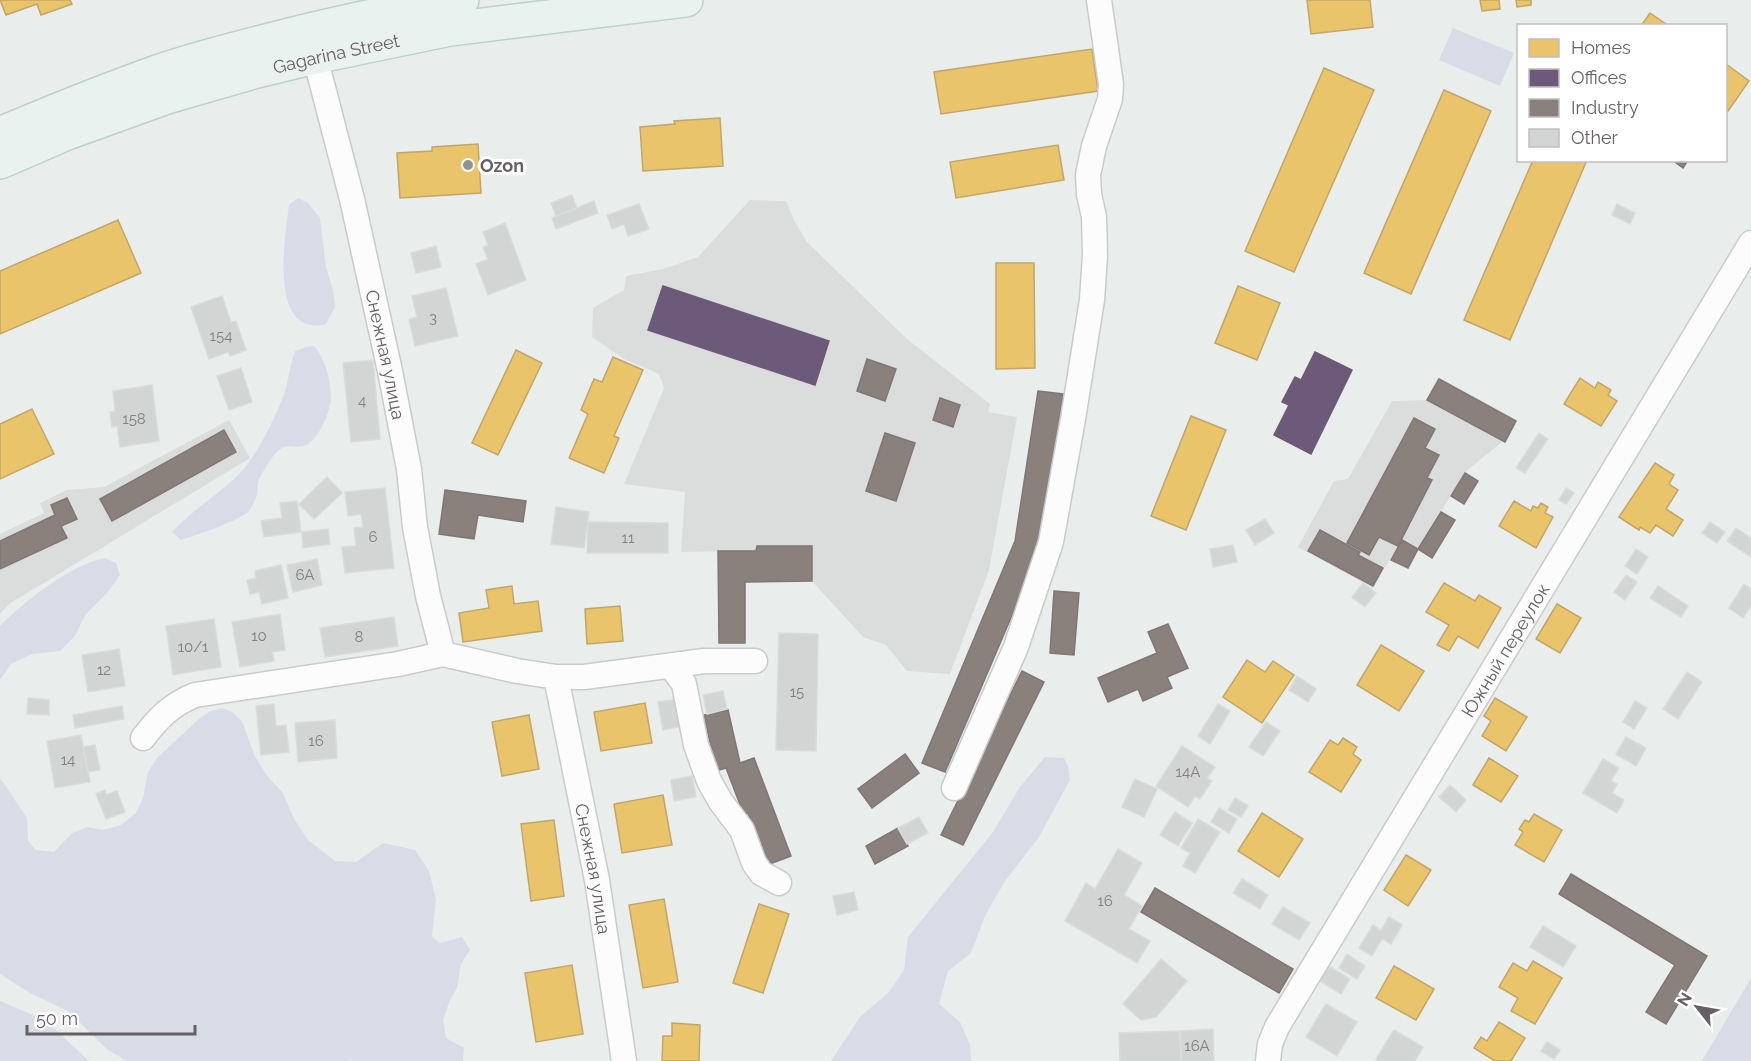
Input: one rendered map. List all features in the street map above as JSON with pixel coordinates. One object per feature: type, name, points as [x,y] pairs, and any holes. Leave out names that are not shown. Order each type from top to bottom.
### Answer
[{"type":"main road","name":"Gagarina Street","points":[[0,134],[158,72],[235,49],[312,43],[452,11],[686,0]]},
{"type":"main road","name":"Gagarina Street","points":[[0,162],[67,133],[167,97],[257,71],[312,43]]},
{"type":"street","points":[[954,788],[1016,647],[1051,542],[1092,300],[1095,227],[1088,175],[1094,146],[1110,99],[1111,84],[1099,0]]},
{"type":"street","name":"Снежная улица","points":[[312,43],[352,199],[390,371],[409,469],[417,539],[428,596],[443,654]]},
{"type":"street","name":"Южный переулок","points":[[1268,1061],[1270,1044],[1277,1027],[1751,243]]},
{"type":"street","points":[[144,738],[160,717],[179,702],[195,695],[398,664],[443,654],[517,671],[556,677],[584,677],[704,661],[755,661]]},
{"type":"street","points":[[671,666],[684,684],[696,745],[709,781],[742,830],[754,863],[761,873],[779,883]]},
{"type":"street","name":"Снежная улица","points":[[556,677],[597,880],[624,1061]]},
{"type":"shaded area","points":[[1453,28],[1514,53],[1500,86],[1439,60]]},
{"type":"shaded area","points":[[298,198],[308,203],[320,218],[326,267],[335,307],[326,324],[308,324],[295,316],[288,301],[284,282],[285,239],[289,205]]},
{"type":"shaded area","points":[[750,200],[786,201],[807,242],[907,339],[990,404],[988,412],[1017,417],[989,570],[950,674],[907,671],[886,645],[863,637],[812,581],[745,582],[743,551],[681,552],[685,492],[624,484],[664,388],[659,374],[624,359],[592,337],[593,308],[624,290],[626,276],[663,269],[698,257]]},
{"type":"shaded area","points":[[314,346],[324,363],[331,391],[328,410],[315,437],[306,445],[284,447],[274,455],[260,477],[254,503],[244,515],[181,540],[172,532],[241,472],[260,445],[282,400],[295,351]]},
{"type":"shaded area","points":[[1438,377],[1517,420],[1505,443],[1502,442],[1464,473],[1419,549],[1401,540],[1373,588],[1298,547],[1334,481],[1348,479],[1392,401],[1426,400]]},
{"type":"shaded area","points":[[229,420],[250,458],[9,604],[0,614],[0,534],[44,513],[40,503],[67,490],[104,487]]},
{"type":"shaded area","points":[[105,558],[116,563],[120,575],[107,593],[85,615],[75,636],[60,651],[32,654],[11,664],[0,680],[0,626],[22,605],[49,585],[77,568]]},
{"type":"shaded area","points":[[222,708],[232,712],[242,721],[255,757],[268,777],[283,793],[294,819],[308,840],[335,861],[356,862],[383,843],[415,850],[429,871],[436,899],[432,937],[440,943],[462,937],[470,950],[461,964],[457,988],[443,1020],[446,1038],[464,1048],[463,1061],[352,1061],[351,1059],[348,1061],[127,1061],[108,1050],[68,1011],[30,993],[0,974],[0,779],[27,818],[28,841],[36,850],[54,852],[72,833],[88,827],[103,830],[121,825],[136,813],[143,798],[148,772],[157,758],[200,718],[211,711]]},
{"type":"shaded area","points":[[1045,757],[1064,758],[1070,780],[1039,837],[1005,881],[985,916],[971,953],[948,971],[939,1004],[960,1022],[970,1045],[971,1061],[831,1061],[860,1017],[889,992],[904,970],[908,937],[993,832],[1020,787]]},
{"type":"shaded area","points":[[1751,978],[1751,1061],[1702,1061]]},
{"type":"shaded area","points":[[0,1001],[45,1020],[89,1061],[0,1061]]},
{"type":"building: Homes","points":[[0,0],[70,0],[72,4],[41,15],[37,4],[6,15]]},
{"type":"building: Homes","points":[[1307,0],[1370,0],[1373,27],[1311,34]]},
{"type":"building: Homes","points":[[1480,0],[1499,0],[1500,9],[1482,11]]},
{"type":"building: Homes","points":[[1516,0],[1531,0],[1531,5],[1517,7]]},
{"type":"building: Homes","points":[[1650,13],[1666,24],[1642,24]]},
{"type":"building: Homes","points":[[1092,49],[1098,91],[941,114],[934,72]]},
{"type":"building: Homes","points":[[1727,65],[1749,81],[1727,110]]},
{"type":"building: Homes","points":[[1324,68],[1374,90],[1294,272],[1245,251]]},
{"type":"building: Homes","points":[[1444,90],[1491,111],[1411,294],[1364,273]]},
{"type":"building: Homes","points":[[720,118],[723,166],[643,171],[640,127],[675,124],[674,121]]},
{"type":"building: Homes","points":[[478,144],[481,193],[400,198],[397,153],[432,151],[432,147]]},
{"type":"building: Homes","points":[[1058,145],[1064,180],[956,198],[950,162]]},
{"type":"building: Homes","points":[[1532,162],[1586,162],[1510,340],[1464,320]]},
{"type":"building: Homes","points":[[118,220],[141,273],[0,334],[0,271]]},
{"type":"building: Homes","points":[[996,263],[1034,263],[1035,368],[996,369]]},
{"type":"building: Homes","points":[[1238,286],[1280,303],[1257,360],[1215,343]]},
{"type":"building: Homes","points":[[516,350],[542,363],[498,455],[472,443]]},
{"type":"building: Homes","points":[[613,357],[643,370],[614,436],[619,438],[604,473],[569,458],[588,414],[581,410],[594,379],[602,382]]},
{"type":"building: Homes","points":[[1580,378],[1595,388],[1598,382],[1611,390],[1608,395],[1617,401],[1601,426],[1564,404]]},
{"type":"building: Homes","points":[[32,409],[54,454],[0,479],[0,424]]},
{"type":"building: Homes","points":[[1191,416],[1226,430],[1186,530],[1151,516]]},
{"type":"building: Homes","points":[[1655,463],[1674,475],[1669,484],[1678,490],[1666,509],[1683,520],[1673,536],[1656,525],[1650,533],[1640,527],[1639,530],[1619,517]]},
{"type":"building: Homes","points":[[1514,501],[1531,511],[1533,506],[1538,508],[1541,503],[1548,507],[1545,513],[1553,517],[1536,548],[1499,526]]},
{"type":"building: Homes","points":[[1444,583],[1475,601],[1479,595],[1501,608],[1478,648],[1458,636],[1449,651],[1437,645],[1449,625],[1426,612]]},
{"type":"building: Homes","points":[[512,586],[514,604],[538,601],[542,631],[463,642],[459,613],[489,608],[486,590]]},
{"type":"building: Homes","points":[[1557,604],[1581,618],[1560,653],[1536,639]]},
{"type":"building: Homes","points":[[620,606],[623,641],[587,644],[585,609]]},
{"type":"building: Homes","points":[[1381,645],[1424,671],[1399,711],[1357,685]]},
{"type":"building: Homes","points":[[1247,660],[1265,672],[1273,661],[1294,675],[1262,723],[1223,697]]},
{"type":"building: Homes","points":[[1495,698],[1527,717],[1506,751],[1482,736],[1491,721],[1484,716]]},
{"type":"building: Homes","points":[[645,703],[652,743],[601,751],[594,712]]},
{"type":"building: Homes","points":[[529,715],[539,769],[502,776],[492,722]]},
{"type":"building: Homes","points":[[1343,738],[1357,747],[1353,754],[1361,760],[1341,792],[1309,772],[1330,740],[1338,745]]},
{"type":"building: Homes","points":[[1489,758],[1518,776],[1501,802],[1473,785]]},
{"type":"building: Homes","points":[[663,795],[672,845],[622,853],[614,804]]},
{"type":"building: Homes","points":[[1262,813],[1303,839],[1279,877],[1238,851]]},
{"type":"building: Homes","points":[[1534,814],[1562,830],[1544,862],[1515,845],[1523,832],[1519,829],[1525,820],[1529,822]]},
{"type":"building: Homes","points":[[554,820],[564,896],[531,901],[521,824]]},
{"type":"building: Homes","points":[[1406,855],[1431,870],[1408,906],[1384,890]]},
{"type":"building: Homes","points":[[664,899],[678,982],[643,988],[629,905]]},
{"type":"building: Homes","points":[[759,904],[789,914],[763,993],[733,983]]},
{"type":"building: Homes","points":[[1533,961],[1562,978],[1535,1024],[1511,1011],[1518,998],[1499,987],[1513,963],[1527,971]]},
{"type":"building: Homes","points":[[572,965],[583,1034],[536,1042],[525,973]]},
{"type":"building: Homes","points":[[1394,966],[1434,989],[1416,1020],[1376,998]]},
{"type":"building: Homes","points":[[1499,1022],[1525,1038],[1511,1061],[1495,1061],[1474,1048],[1481,1037],[1487,1041]]},
{"type":"building: Homes","points":[[672,1023],[700,1025],[699,1061],[662,1061],[663,1036],[672,1036]]},
{"type":"building: Offices","points":[[663,286],[829,341],[815,385],[648,330]]},
{"type":"building: Offices","points":[[1315,352],[1352,370],[1311,454],[1274,435],[1289,405],[1282,402],[1295,377],[1301,380]]},
{"type":"building: Industry","points":[[1675,162],[1687,162],[1683,168]]},
{"type":"building: Industry","points":[[867,359],[896,369],[885,401],[857,391]]},
{"type":"building: Industry","points":[[1439,379],[1516,421],[1505,442],[1427,400]]},
{"type":"building: Industry","points":[[1038,391],[1063,394],[1040,550],[945,772],[922,763],[1015,541]]},
{"type":"building: Industry","points":[[940,398],[960,405],[953,427],[933,420]]},
{"type":"building: Industry","points":[[1414,418],[1435,429],[1425,448],[1439,455],[1427,478],[1432,480],[1398,546],[1379,537],[1369,555],[1347,543]]},
{"type":"building: Industry","points":[[224,430],[236,452],[112,521],[100,499]]},
{"type":"building: Industry","points":[[885,433],[915,443],[896,501],[866,491]]},
{"type":"building: Industry","points":[[1465,473],[1478,481],[1464,504],[1451,496]]},
{"type":"building: Industry","points":[[445,490],[526,501],[523,522],[478,515],[474,539],[439,534]]},
{"type":"building: Industry","points":[[67,498],[77,519],[61,526],[67,538],[0,569],[0,541],[55,515],[51,505]]},
{"type":"building: Industry","points":[[1441,512],[1455,520],[1432,558],[1418,549]]},
{"type":"building: Industry","points":[[1320,530],[1360,552],[1358,555],[1383,568],[1373,586],[1308,551]]},
{"type":"building: Industry","points":[[1402,540],[1418,549],[1408,568],[1391,560]]},
{"type":"building: Industry","points":[[757,546],[812,546],[812,581],[745,582],[745,643],[719,643],[718,551],[756,551]]},
{"type":"building: Industry","points":[[1054,591],[1079,593],[1074,655],[1050,653]]},
{"type":"building: Industry","points":[[1168,624],[1188,668],[1167,677],[1172,688],[1143,701],[1138,689],[1108,702],[1098,678],[1157,653],[1148,632]]},
{"type":"building: Industry","points":[[1022,671],[1044,682],[963,845],[941,835]]},
{"type":"building: Industry","points":[[728,710],[740,763],[754,758],[791,856],[767,865],[748,813],[744,815],[726,768],[716,771],[704,715]]},
{"type":"building: Industry","points":[[905,754],[919,773],[872,808],[858,789]]},
{"type":"building: Industry","points":[[898,828],[908,846],[875,864],[866,846]]},
{"type":"building: Industry","points":[[1571,874],[1707,956],[1666,1024],[1646,1012],[1675,965],[1559,894]]},
{"type":"building: Industry","points":[[1155,888],[1293,969],[1279,993],[1141,912]]},
{"type":"building: Other","points":[[572,195],[577,208],[556,216],[551,203]]},
{"type":"building: Other","points":[[594,201],[598,213],[556,229],[552,218]]},
{"type":"building: Other","points":[[639,204],[649,229],[628,236],[624,224],[612,229],[607,215]]},
{"type":"building: Other","points":[[1617,204],[1635,213],[1630,224],[1612,215]]},
{"type":"building: Other","points":[[505,223],[526,280],[488,295],[476,264],[488,259],[483,247],[488,245],[483,232]]},
{"type":"building: Other","points":[[436,246],[441,267],[416,273],[411,253]]},
{"type":"building: Other","points":[[446,288],[458,336],[415,346],[409,319],[417,317],[412,296]]},
{"type":"building: Other","points":[[222,296],[231,322],[236,321],[246,350],[230,356],[228,352],[209,359],[191,307]]},
{"type":"building: Other","points":[[373,360],[380,439],[351,442],[343,363]]},
{"type":"building: Other","points":[[241,368],[252,402],[229,410],[217,376]]},
{"type":"building: Other","points":[[152,385],[159,441],[120,447],[117,426],[112,427],[110,412],[115,411],[113,391]]},
{"type":"building: Other","points":[[1539,433],[1548,439],[1525,473],[1516,468]]},
{"type":"building: Other","points":[[327,477],[342,493],[314,519],[299,504]]},
{"type":"building: Other","points":[[385,488],[394,568],[345,573],[342,547],[356,546],[354,528],[363,527],[361,514],[348,516],[345,492]]},
{"type":"building: Other","points":[[1566,488],[1574,493],[1566,504],[1559,500]]},
{"type":"building: Other","points":[[297,501],[301,532],[264,537],[261,521],[282,518],[280,503]]},
{"type":"building: Other","points":[[556,507],[589,512],[584,548],[551,544]]},
{"type":"building: Other","points":[[1265,519],[1274,533],[1255,545],[1246,530]]},
{"type":"building: Other","points":[[588,522],[668,523],[668,553],[587,553]]},
{"type":"building: Other","points":[[1710,522],[1725,532],[1717,543],[1702,533]]},
{"type":"building: Other","points":[[1736,528],[1751,538],[1751,557],[1727,541]]},
{"type":"building: Other","points":[[328,529],[330,544],[303,548],[302,532]]},
{"type":"building: Other","points":[[1233,545],[1237,562],[1213,567],[1210,549]]},
{"type":"building: Other","points":[[1636,549],[1648,557],[1637,574],[1625,566]]},
{"type":"building: Other","points":[[317,559],[322,585],[293,592],[287,565]]},
{"type":"building: Other","points":[[281,565],[288,598],[262,604],[259,592],[250,594],[247,580],[256,578],[255,571]]},
{"type":"building: Other","points":[[1626,575],[1637,582],[1625,600],[1614,592]]},
{"type":"building: Other","points":[[1363,583],[1376,593],[1365,607],[1352,597]]},
{"type":"building: Other","points":[[1744,584],[1751,589],[1751,606],[1743,618],[1729,608]]},
{"type":"building: Other","points":[[1658,586],[1688,606],[1681,617],[1650,598]]},
{"type":"building: Other","points":[[280,614],[285,650],[272,652],[274,661],[240,667],[232,622]]},
{"type":"building: Other","points":[[394,617],[398,646],[325,657],[320,628]]},
{"type":"building: Other","points":[[214,619],[221,667],[173,675],[166,626]]},
{"type":"building: Other","points":[[779,633],[818,634],[816,751],[776,750]]},
{"type":"building: Other","points":[[119,649],[125,686],[88,692],[82,655]]},
{"type":"building: Other","points":[[1687,672],[1702,682],[1678,719],[1663,709]]},
{"type":"building: Other","points":[[1297,676],[1316,689],[1308,702],[1289,690]]},
{"type":"building: Other","points":[[723,691],[727,709],[707,714],[703,695]]},
{"type":"building: Other","points":[[28,698],[49,700],[49,715],[27,714]]},
{"type":"building: Other","points":[[679,699],[683,726],[663,730],[658,702]]},
{"type":"building: Other","points":[[1635,701],[1647,708],[1634,729],[1623,722]]},
{"type":"building: Other","points":[[274,704],[276,726],[286,725],[289,752],[261,755],[256,706]]},
{"type":"building: Other","points":[[1218,704],[1230,711],[1210,744],[1198,736]]},
{"type":"building: Other","points":[[122,706],[124,719],[75,728],[73,715]]},
{"type":"building: Other","points":[[335,720],[337,758],[298,762],[295,723]]},
{"type":"building: Other","points":[[1266,722],[1280,731],[1263,756],[1249,747]]},
{"type":"building: Other","points":[[81,735],[90,782],[55,788],[47,741]]},
{"type":"building: Other","points":[[1626,737],[1646,748],[1636,766],[1616,754]]},
{"type":"building: Other","points":[[95,745],[100,770],[88,772],[83,747]]},
{"type":"building: Other","points":[[1182,746],[1215,767],[1207,778],[1212,781],[1200,799],[1195,796],[1188,807],[1156,786]]},
{"type":"building: Other","points":[[1603,759],[1619,768],[1611,781],[1617,784],[1612,793],[1624,800],[1617,813],[1583,793]]},
{"type":"building: Other","points":[[692,776],[696,797],[674,801],[671,780]]},
{"type":"building: Other","points":[[1135,779],[1157,789],[1144,817],[1122,807]]},
{"type":"building: Other","points":[[1450,785],[1466,800],[1456,812],[1439,797]]},
{"type":"building: Other","points":[[105,790],[106,795],[117,791],[125,812],[106,819],[96,794]]},
{"type":"building: Other","points":[[1235,798],[1248,806],[1241,817],[1228,810]]},
{"type":"building: Other","points":[[1219,808],[1237,819],[1229,833],[1211,822]]},
{"type":"building: Other","points":[[1175,812],[1192,823],[1178,846],[1160,835]]},
{"type":"building: Other","points":[[919,817],[928,833],[907,844],[898,828]]},
{"type":"building: Other","points":[[1198,819],[1220,832],[1195,873],[1183,866],[1190,853],[1181,848]]},
{"type":"building: Other","points":[[1118,849],[1142,863],[1124,895],[1142,906],[1129,929],[1150,941],[1137,963],[1065,921],[1086,883],[1095,889]]},
{"type":"building: Other","points":[[1242,879],[1268,895],[1260,909],[1233,893]]},
{"type":"building: Other","points":[[854,892],[858,910],[837,915],[833,896]]},
{"type":"building: Other","points":[[1283,907],[1310,923],[1299,940],[1272,924]]},
{"type":"building: Other","points":[[1389,917],[1402,925],[1391,944],[1382,939],[1372,956],[1359,948],[1373,925],[1381,930]]},
{"type":"building: Other","points":[[1543,926],[1576,946],[1563,967],[1530,947]]},
{"type":"building: Other","points":[[1347,954],[1365,966],[1357,979],[1339,968]]},
{"type":"building: Other","points":[[1161,959],[1187,981],[1156,1017],[1141,1020],[1123,1004]]},
{"type":"building: Other","points":[[1329,966],[1350,979],[1341,994],[1320,981]]},
{"type":"building: Other","points":[[1326,1004],[1357,1022],[1337,1056],[1306,1037]]},
{"type":"building: Other","points":[[1213,1029],[1214,1061],[1181,1061],[1180,1031]]},
{"type":"building: Other","points":[[1394,1030],[1423,1047],[1415,1061],[1379,1061],[1376,1059]]},
{"type":"building: Other","points":[[1180,1031],[1181,1061],[1120,1061],[1119,1033]]},
{"type":"building: Other","points":[[1547,1042],[1560,1050],[1554,1059],[1541,1051]]},
{"type":"place","name":"Ozon","points":[[468,165]]}]
